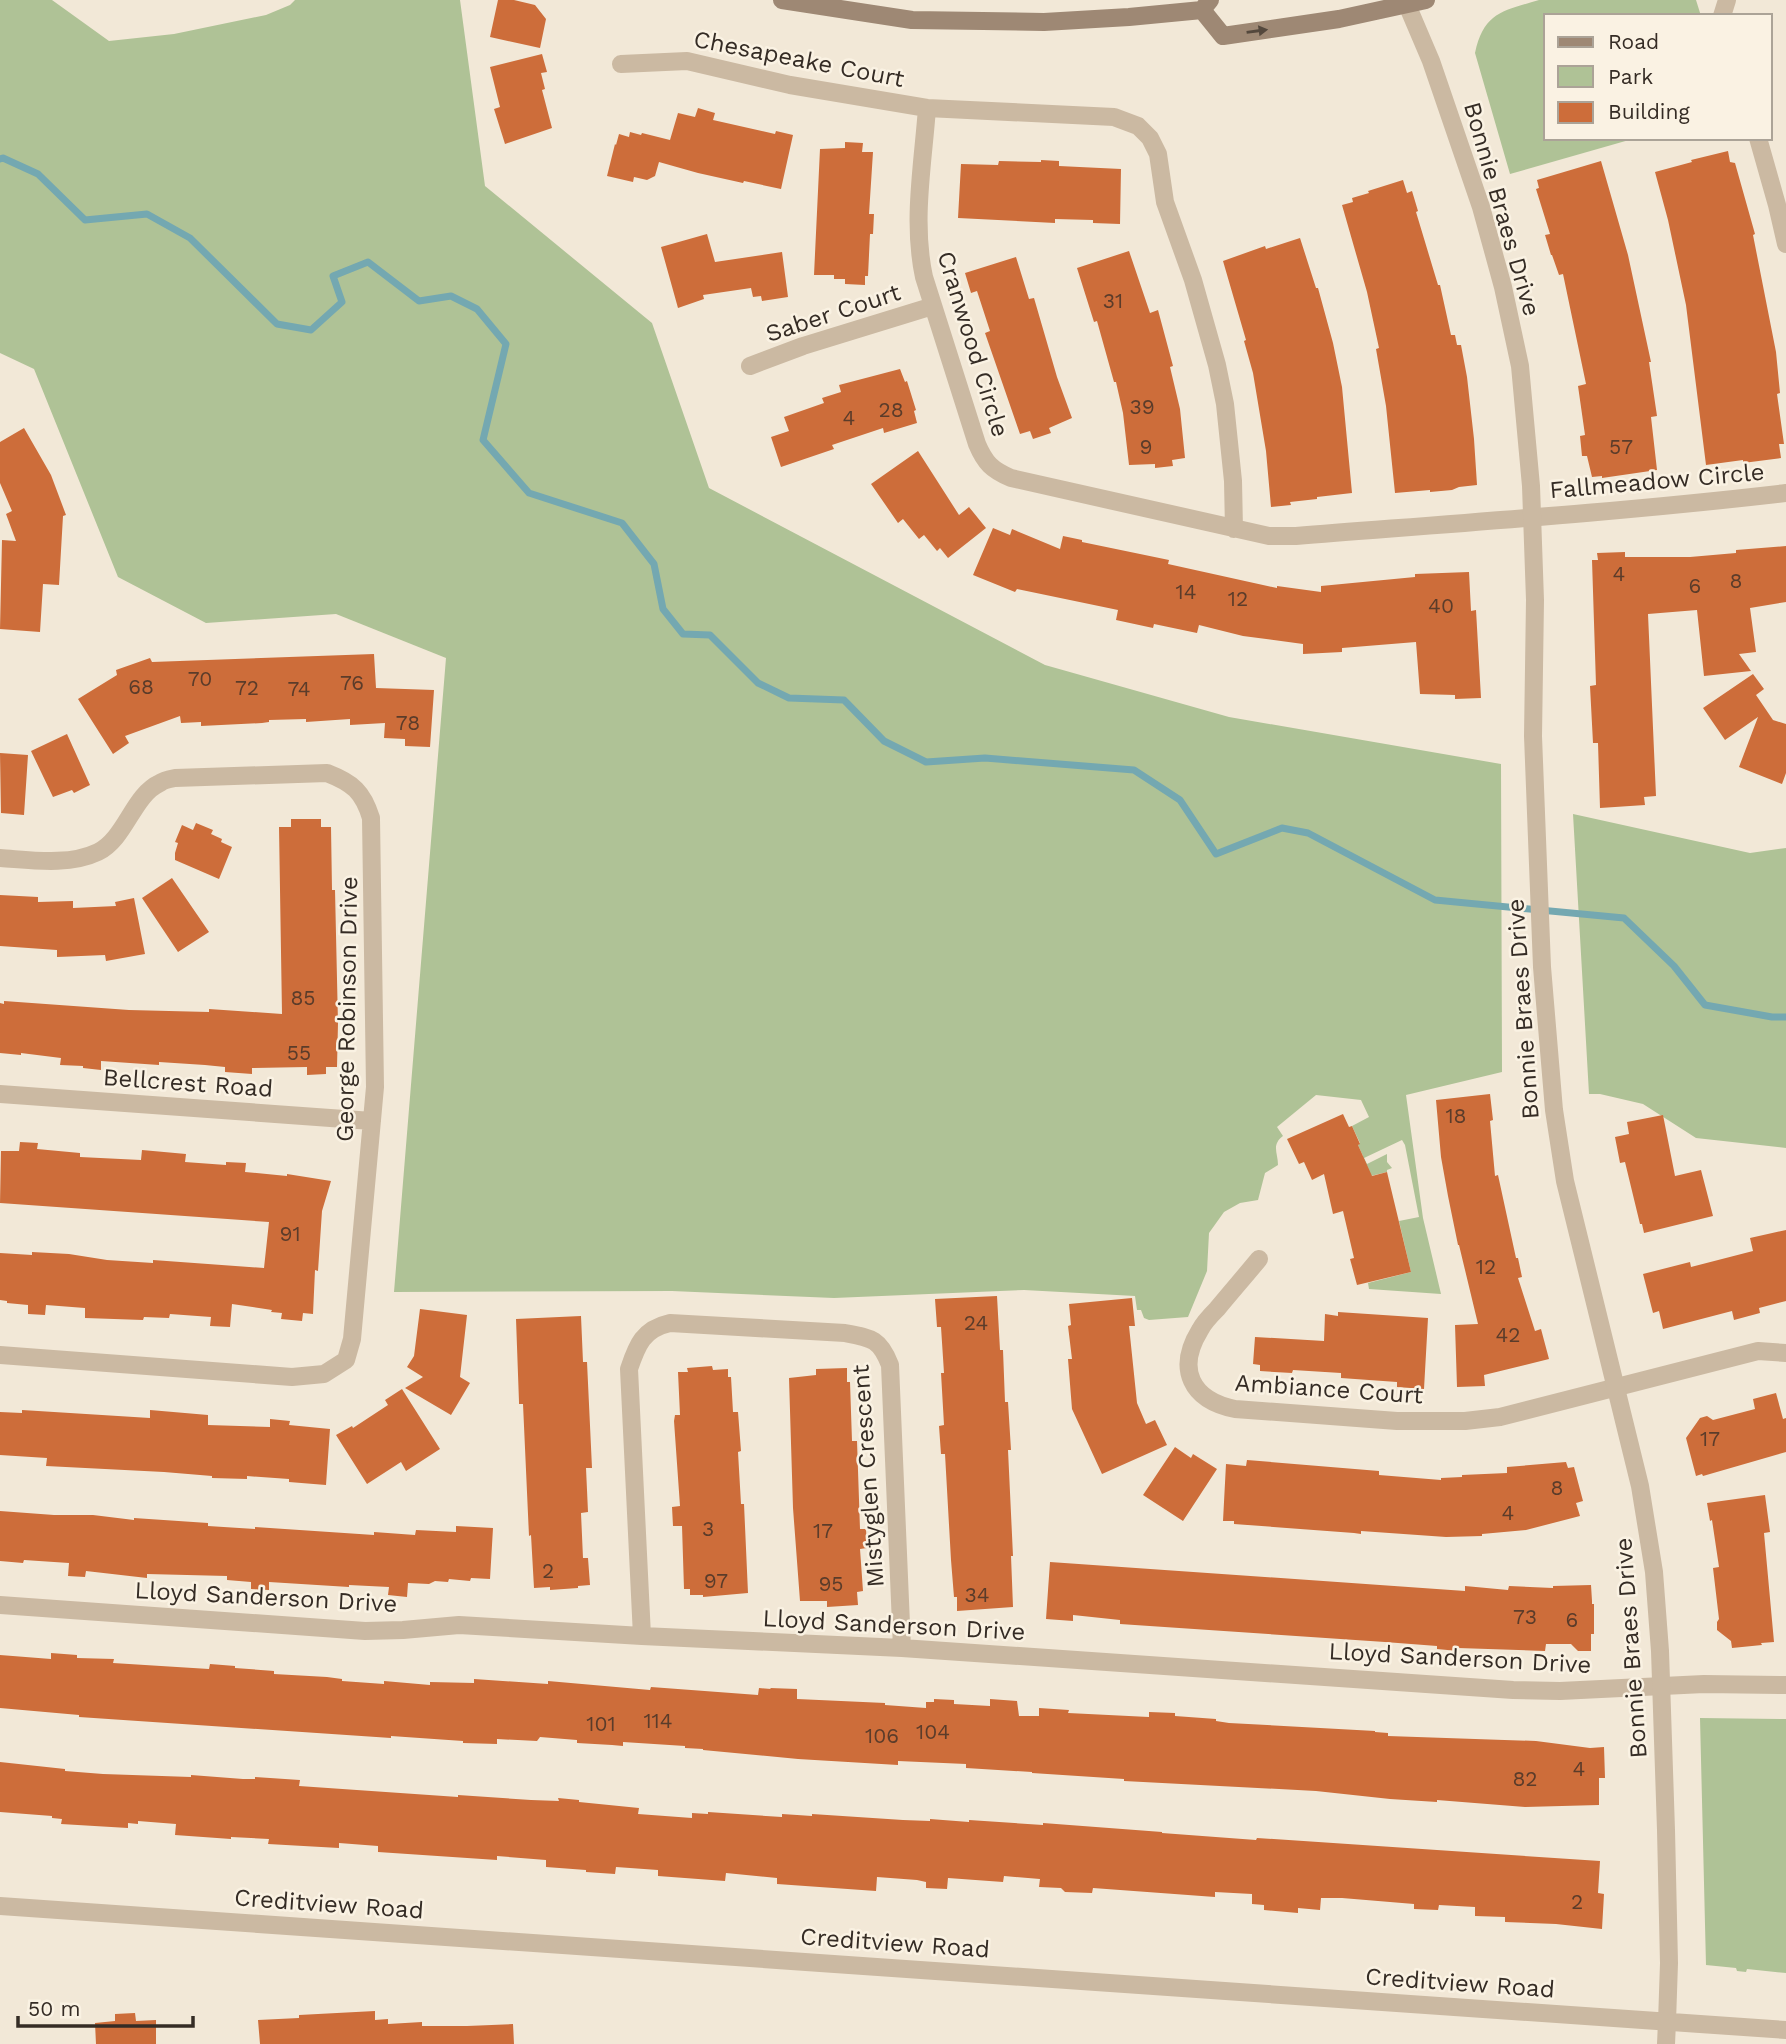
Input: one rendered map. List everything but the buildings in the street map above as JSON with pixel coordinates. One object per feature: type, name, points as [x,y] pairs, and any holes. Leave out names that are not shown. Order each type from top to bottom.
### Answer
[{"type":"main road","points":[[782,0],[912,20],[1044,22],[1129,17],[1206,5],[1223,36],[1339,19],[1406,2],[1426,0]]},
{"type":"street","name":"Bonnie Braes Drive","points":[[1406,2],[1431,61],[1482,207],[1520,366],[1531,481],[1535,600],[1533,736],[1542,967],[1552,1083],[1565,1181],[1647,1522],[1658,1624],[1661,1687],[1669,1962],[1666,2044]]},
{"type":"street","name":"Chesapeake Court","points":[[621,64],[687,61],[790,85],[927,108]]},
{"type":"street","name":"Cranwood Circle","points":[[927,108],[919,193],[918,245],[923,278],[982,457],[994,471],[1011,478],[1269,536],[1532,517]]},
{"type":"street","points":[[927,108],[1114,117],[1138,126],[1150,138],[1158,154],[1165,202],[1193,280],[1217,365],[1230,442],[1234,529]]},
{"type":"street","points":[[1759,140],[1786,244]]},
{"type":"street","name":"Saber Court","points":[[750,366],[803,346],[933,306]]},
{"type":"street","name":"Fallmeadow Circle","points":[[1532,517],[1684,505],[1786,493]]},
{"type":"street","name":"George Robinson Drive","points":[[0,858],[69,860],[99,851],[117,836],[143,798],[158,783],[175,778],[327,773],[345,780],[357,789],[367,804],[371,818],[375,995],[375,1087],[352,1339],[346,1360],[324,1374],[292,1377],[0,1355]]},
{"type":"street","name":"Bellcrest Road","points":[[0,1094],[372,1121]]},
{"type":"street","name":"Ambiance Court","points":[[1259,1259],[1200,1329],[1189,1352],[1189,1372],[1194,1386],[1206,1399],[1235,1409],[1397,1421],[1465,1421],[1500,1417],[1758,1351],[1786,1353]]},
{"type":"street","name":"Mistyglen Crescent","points":[[642,1636],[629,1369],[636,1348],[645,1335],[657,1326],[670,1323],[845,1333],[866,1337],[884,1349],[890,1365],[902,1648]]},
{"type":"street","name":"Lloyd Sanderson Drive","points":[[0,1605],[365,1631],[459,1625],[902,1648],[1513,1690],[1786,1685]]},
{"type":"street","name":"Creditview Road","points":[[0,1906],[1786,2030]]},
{"type":"green space","points":[[0,0],[52,0],[109,41],[174,34],[266,15],[290,5],[295,0],[460,0],[485,186],[652,323],[709,488],[1045,665],[1229,717],[1501,764],[1502,1072],[1406,1095],[1423,1218],[1441,1294],[1369,1289],[1368,1283],[1411,1272],[1399,1221],[1419,1217],[1405,1145],[1402,1140],[1364,1158],[1367,1164],[1387,1154],[1387,1162],[1392,1168],[1387,1172],[1346,1182],[1339,1168],[1363,1156],[1352,1126],[1369,1117],[1361,1100],[1316,1095],[1277,1127],[1283,1136],[1276,1146],[1278,1165],[1265,1173],[1258,1200],[1240,1203],[1224,1212],[1209,1233],[1207,1271],[1188,1317],[1149,1320],[1144,1318],[1141,1310],[1137,1310],[1135,1296],[1024,1290],[834,1298],[672,1291],[394,1292],[446,658],[336,614],[206,623],[118,577],[34,369],[0,353]]},
{"type":"green space","points":[[1539,0],[1696,0],[1700,14],[1544,14],[1544,140],[1629,140],[1510,174],[1475,53],[1484,29],[1497,15]]},
{"type":"green space","points":[[1573,814],[1750,853],[1786,848],[1786,1148],[1696,1138],[1643,1104],[1589,1094]]},
{"type":"green space","points":[[1700,1718],[1786,1719],[1786,1973],[1747,1969],[1746,1972],[1737,1971],[1736,1968],[1706,1965]]},
{"type":"waterway","points":[[0,159],[38,174],[85,220],[147,214],[190,238],[277,324],[311,330],[342,302],[333,276],[368,262],[419,301],[451,296],[477,309],[506,344],[483,440],[529,493],[622,523],[654,564],[663,609],[683,634],[710,635],[758,683],[789,698],[844,700],[884,741],[926,762],[985,758],[1134,770],[1180,800],[1216,854],[1282,828],[1308,833],[1435,900],[1624,918],[1674,966],[1705,1005],[1786,1017]]}]
